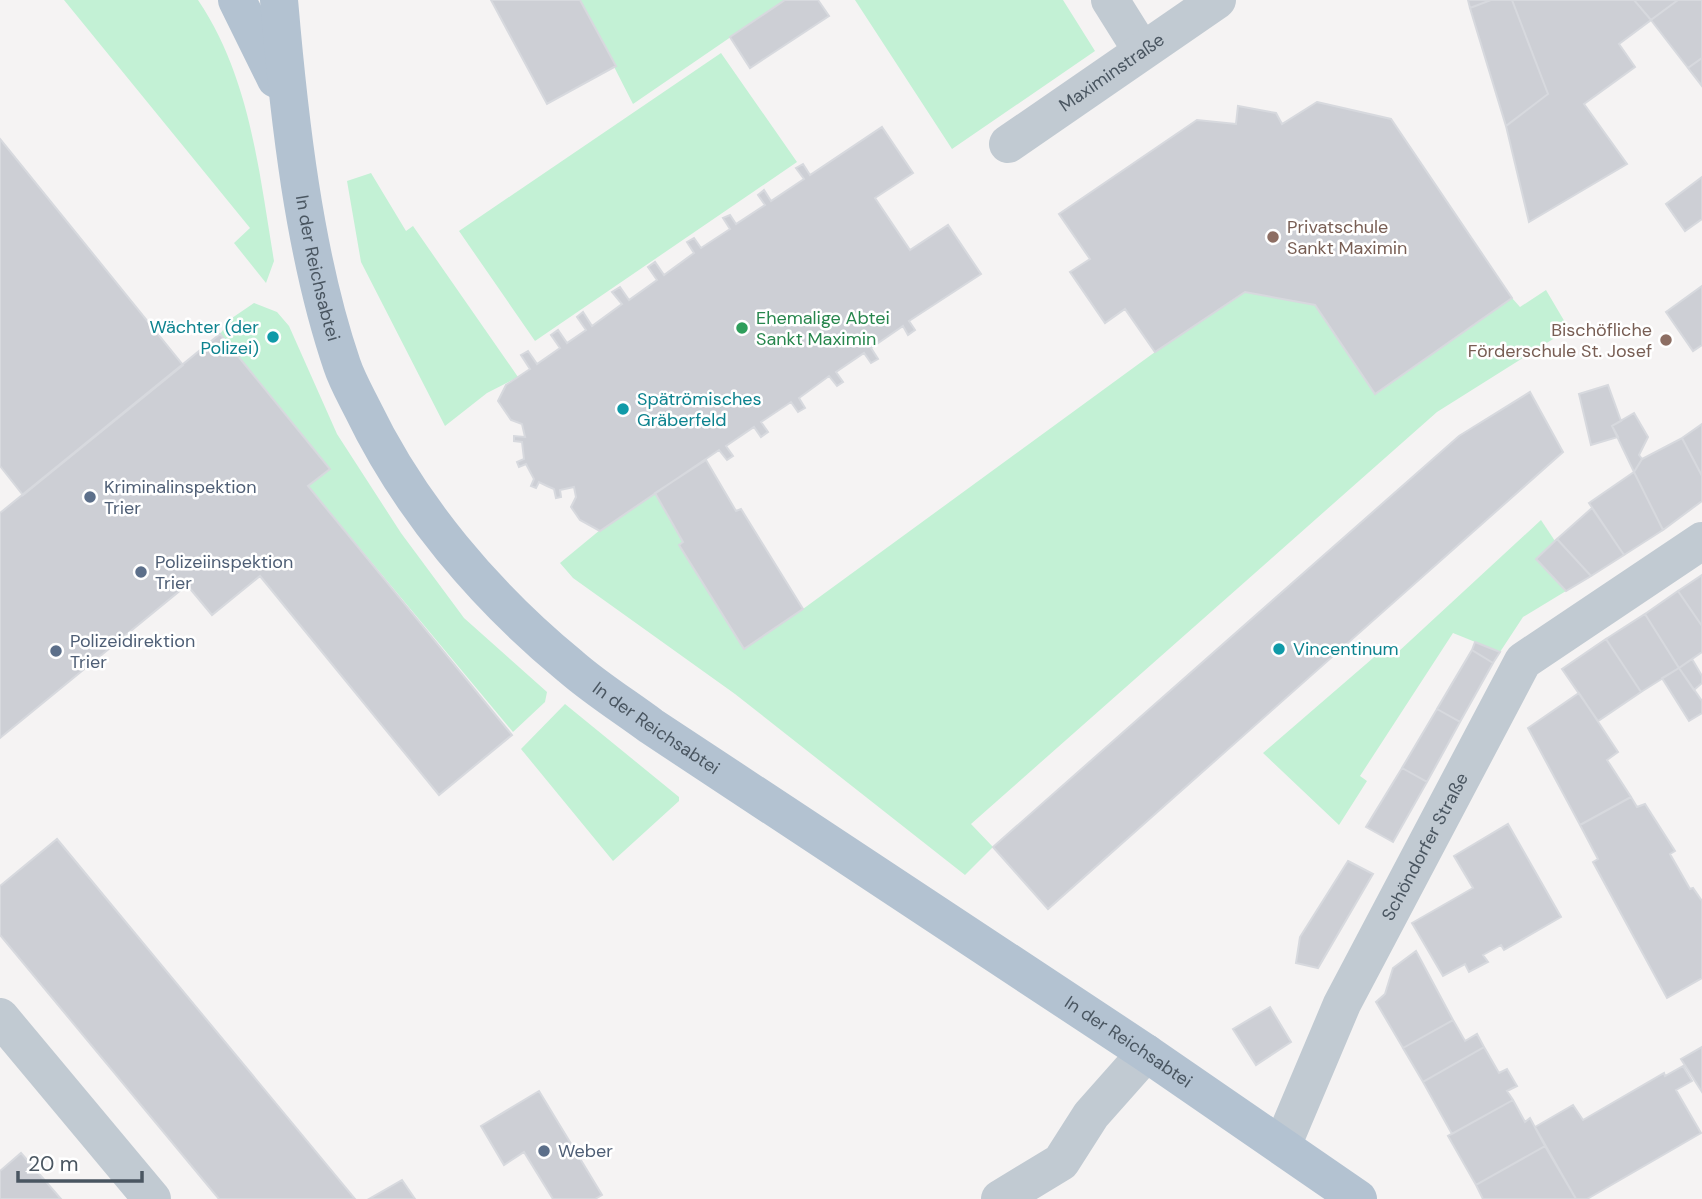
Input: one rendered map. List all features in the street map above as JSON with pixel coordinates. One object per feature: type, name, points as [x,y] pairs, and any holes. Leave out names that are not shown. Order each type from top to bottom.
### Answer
[{"type":"main road","points":[[237,0],[288,107]]},
{"type":"main road","points":[[279,0],[288,107]]},
{"type":"main road","name":"In der Reichsabtei","points":[[288,107],[323,295],[342,367],[383,452],[433,524],[491,594],[571,668],[651,726],[1282,1146]]},
{"type":"main road","points":[[1282,1146],[1357,1199]]},
{"type":"street","points":[[1110,0],[1142,51]]},
{"type":"street","name":"Maximinstraße","points":[[1008,145],[1217,0]]},
{"type":"street","name":"Schöndorfer Straße","points":[[1282,1146],[1342,1004],[1523,661],[1702,541]]},
{"type":"street","points":[[0,1017],[152,1199]]},
{"type":"street","points":[[1000,1199],[1061,1162],[1091,1115],[1146,1053]]},
{"type":"green space","points":[[64,0],[198,0],[230,61],[250,126],[274,261],[266,283],[234,243],[250,228]]},
{"type":"green space","points":[[580,0],[785,0],[633,104]]},
{"type":"green space","points":[[855,0],[1063,0],[1095,51],[952,149]]},
{"type":"green space","points":[[721,53],[797,162],[535,341],[459,231]]},
{"type":"green space","points":[[371,173],[406,231],[413,226],[518,377],[487,393],[445,426],[361,262],[347,181]]},
{"type":"green space","points":[[1546,290],[1569,329],[1437,412],[971,824],[993,847],[965,875],[735,694],[573,578],[560,563],[600,530],[655,493],[683,542],[679,545],[744,649],[803,609],[1155,352],[1245,292],[1315,305],[1376,394],[1512,298],[1520,307]]},
{"type":"green space","points":[[254,303],[277,312],[289,326],[337,434],[401,533],[464,618],[547,692],[545,702],[513,732],[308,486],[330,469],[220,334],[232,318]]},
{"type":"green space","points":[[1541,520],[1555,541],[1536,559],[1566,591],[1523,617],[1500,652],[1453,633],[1360,776],[1367,781],[1339,825],[1263,753],[1380,652],[1398,652]]},
{"type":"green space","points":[[565,704],[679,797],[679,801],[613,861],[521,749]]},
{"type":"building","points":[[491,0],[580,0],[616,66],[547,104]]},
{"type":"building","points":[[785,0],[818,0],[829,16],[750,68],[730,37]]},
{"type":"building","points":[[1468,0],[1491,0],[1470,8]]},
{"type":"building","points":[[1491,0],[1512,0],[1548,94],[1506,126],[1470,8]]},
{"type":"building","points":[[1512,0],[1634,0],[1651,20],[1619,44],[1635,67],[1584,104],[1627,164],[1529,222],[1506,126],[1548,94]]},
{"type":"building","points":[[1634,0],[1678,0],[1651,20]]},
{"type":"building","points":[[1678,0],[1702,0],[1702,58],[1688,68],[1651,20]]},
{"type":"building","points":[[1702,58],[1702,86],[1688,68]]},
{"type":"building","name":"Privatschule Sankt Maximin","points":[[1317,102],[1391,119],[1512,298],[1375,394],[1315,305],[1245,292],[1155,352],[1125,309],[1105,323],[1070,272],[1090,259],[1059,214],[1197,120],[1236,124],[1238,106],[1276,113],[1282,124]]},
{"type":"building","name":"Ehemalige Abtei Sankt Maximin","points":[[882,127],[913,173],[875,198],[910,250],[948,225],[981,274],[909,321],[915,330],[908,335],[903,326],[871,348],[878,359],[871,363],[864,353],[836,372],[843,382],[837,386],[829,376],[799,398],[805,408],[798,412],[791,402],[761,422],[768,432],[761,437],[754,427],[726,446],[733,456],[727,460],[719,450],[600,531],[580,520],[571,507],[576,497],[574,487],[560,490],[561,497],[556,498],[554,489],[539,482],[536,488],[531,486],[534,479],[526,464],[519,467],[517,462],[524,459],[522,442],[514,441],[514,436],[525,437],[522,424],[511,420],[498,401],[506,385],[530,369],[521,355],[528,351],[537,364],[560,348],[551,335],[558,330],[567,343],[586,330],[577,317],[583,312],[592,326],[622,304],[612,292],[620,287],[629,300],[657,280],[648,267],[655,262],[664,275],[694,253],[687,242],[694,238],[701,248],[730,229],[723,218],[730,215],[736,224],[765,205],[758,195],[764,190],[771,201],[804,179],[796,168],[803,164],[810,175]]},
{"type":"building","points":[[0,139],[183,365],[23,495],[0,466]]},
{"type":"building","points":[[1702,177],[1702,219],[1685,231],[1666,204]]},
{"type":"building","points":[[1702,286],[1702,345],[1693,351],[1666,312]]},
{"type":"building","points":[[220,334],[330,469],[308,486],[512,735],[439,795],[260,576],[212,615],[187,585],[0,738],[0,513]]},
{"type":"building","points":[[1608,385],[1621,421],[1612,426],[1618,437],[1591,445],[1579,394]]},
{"type":"building","name":"Vincentinum","points":[[1530,392],[1563,452],[1048,909],[993,847],[1459,436]]},
{"type":"building","points":[[1634,413],[1648,437],[1639,455],[1642,459],[1634,472],[1612,426]]},
{"type":"building","points":[[1702,424],[1702,476],[1682,438]]},
{"type":"building","points":[[1682,438],[1702,476],[1702,501],[1663,530],[1634,472],[1642,459]]},
{"type":"building","points":[[706,460],[736,511],[741,509],[803,609],[744,649],[679,545],[683,542],[655,493]]},
{"type":"building","points":[[1634,472],[1663,530],[1624,555],[1589,503]]},
{"type":"building","points":[[1592,508],[1624,555],[1591,576],[1557,539]]},
{"type":"building","points":[[1557,539],[1591,576],[1566,591],[1536,559]]},
{"type":"building","points":[[1702,575],[1702,626],[1678,591]]},
{"type":"building","points":[[1678,591],[1702,626],[1702,652],[1679,668],[1645,614]]},
{"type":"building","points":[[1645,614],[1679,668],[1641,692],[1606,639]]},
{"type":"building","points":[[1606,639],[1641,692],[1598,721],[1562,669]]},
{"type":"building","points":[[1475,642],[1500,652],[1493,663],[1472,650]]},
{"type":"building","points":[[1472,650],[1493,663],[1460,722],[1437,709]]},
{"type":"building","points":[[1692,659],[1702,676],[1702,683],[1694,690],[1679,668]]},
{"type":"building","points":[[1679,668],[1702,701],[1702,713],[1689,721],[1662,678]]},
{"type":"building","points":[[1579,693],[1618,752],[1607,760],[1631,797],[1580,825],[1528,728]]},
{"type":"building","points":[[1437,709],[1460,722],[1427,782],[1402,768]]},
{"type":"building","points":[[1402,768],[1427,782],[1393,842],[1366,827]]},
{"type":"building","points":[[1631,797],[1637,807],[1645,804],[1675,851],[1670,854],[1690,889],[1693,888],[1702,901],[1702,978],[1667,998],[1593,862],[1598,859],[1580,825]]},
{"type":"building","points":[[1508,824],[1561,917],[1504,950],[1501,945],[1483,955],[1488,962],[1469,972],[1465,964],[1443,976],[1412,923],[1473,888],[1454,856]]},
{"type":"building","points":[[57,839],[355,1199],[219,1199],[0,935],[0,886]]},
{"type":"building","points":[[1348,861],[1373,874],[1318,968],[1296,963],[1300,937]]},
{"type":"building","points":[[1416,951],[1453,1020],[1403,1048],[1376,1002],[1385,994],[1393,968]]},
{"type":"building","points":[[1270,1007],[1291,1042],[1256,1065],[1233,1029]]},
{"type":"building","points":[[1453,1020],[1465,1041],[1477,1034],[1484,1047],[1423,1082],[1403,1048]]},
{"type":"building","points":[[1484,1047],[1499,1073],[1507,1069],[1517,1086],[1507,1091],[1513,1100],[1452,1134],[1423,1082]]},
{"type":"building","points":[[1702,1047],[1702,1092],[1681,1059]]},
{"type":"building","points":[[1683,1066],[1692,1081],[1676,1090],[1701,1133],[1587,1199],[1576,1199],[1535,1127],[1573,1105],[1583,1120],[1664,1073],[1665,1076]]},
{"type":"building","points":[[539,1091],[602,1195],[595,1199],[553,1199],[524,1152],[504,1165],[481,1126]]},
{"type":"building","points":[[1513,1100],[1525,1122],[1530,1118],[1545,1146],[1476,1185],[1448,1136]]},
{"type":"building","points":[[1545,1146],[1576,1199],[1483,1199],[1476,1185]]},
{"type":"building","points":[[21,1153],[61,1199],[0,1199],[0,1171]]},
{"type":"building","points":[[402,1180],[415,1199],[369,1199]]},
{"type":"place","name":"Privatschule Sankt Maximin","points":[[1273,237]]},
{"type":"place","name":"Ehemalige Abtei Sankt Maximin","points":[[742,328]]},
{"type":"place","name":"Wächter (der Polizei)","points":[[273,337]]},
{"type":"place","name":"Bischöfliche Förderschule St. Josef","points":[[1666,340]]},
{"type":"place","name":"Spätrömisches Gräberfeld","points":[[623,409]]},
{"type":"place","name":"Kriminalinspektion Trier","points":[[90,497]]},
{"type":"place","name":"Polizeiinspektion Trier","points":[[141,572]]},
{"type":"place","name":"Vincentinum","points":[[1279,649]]},
{"type":"place","name":"Polizeidirektion Trier","points":[[56,651]]},
{"type":"place","name":"Weber","points":[[544,1151]]}]
